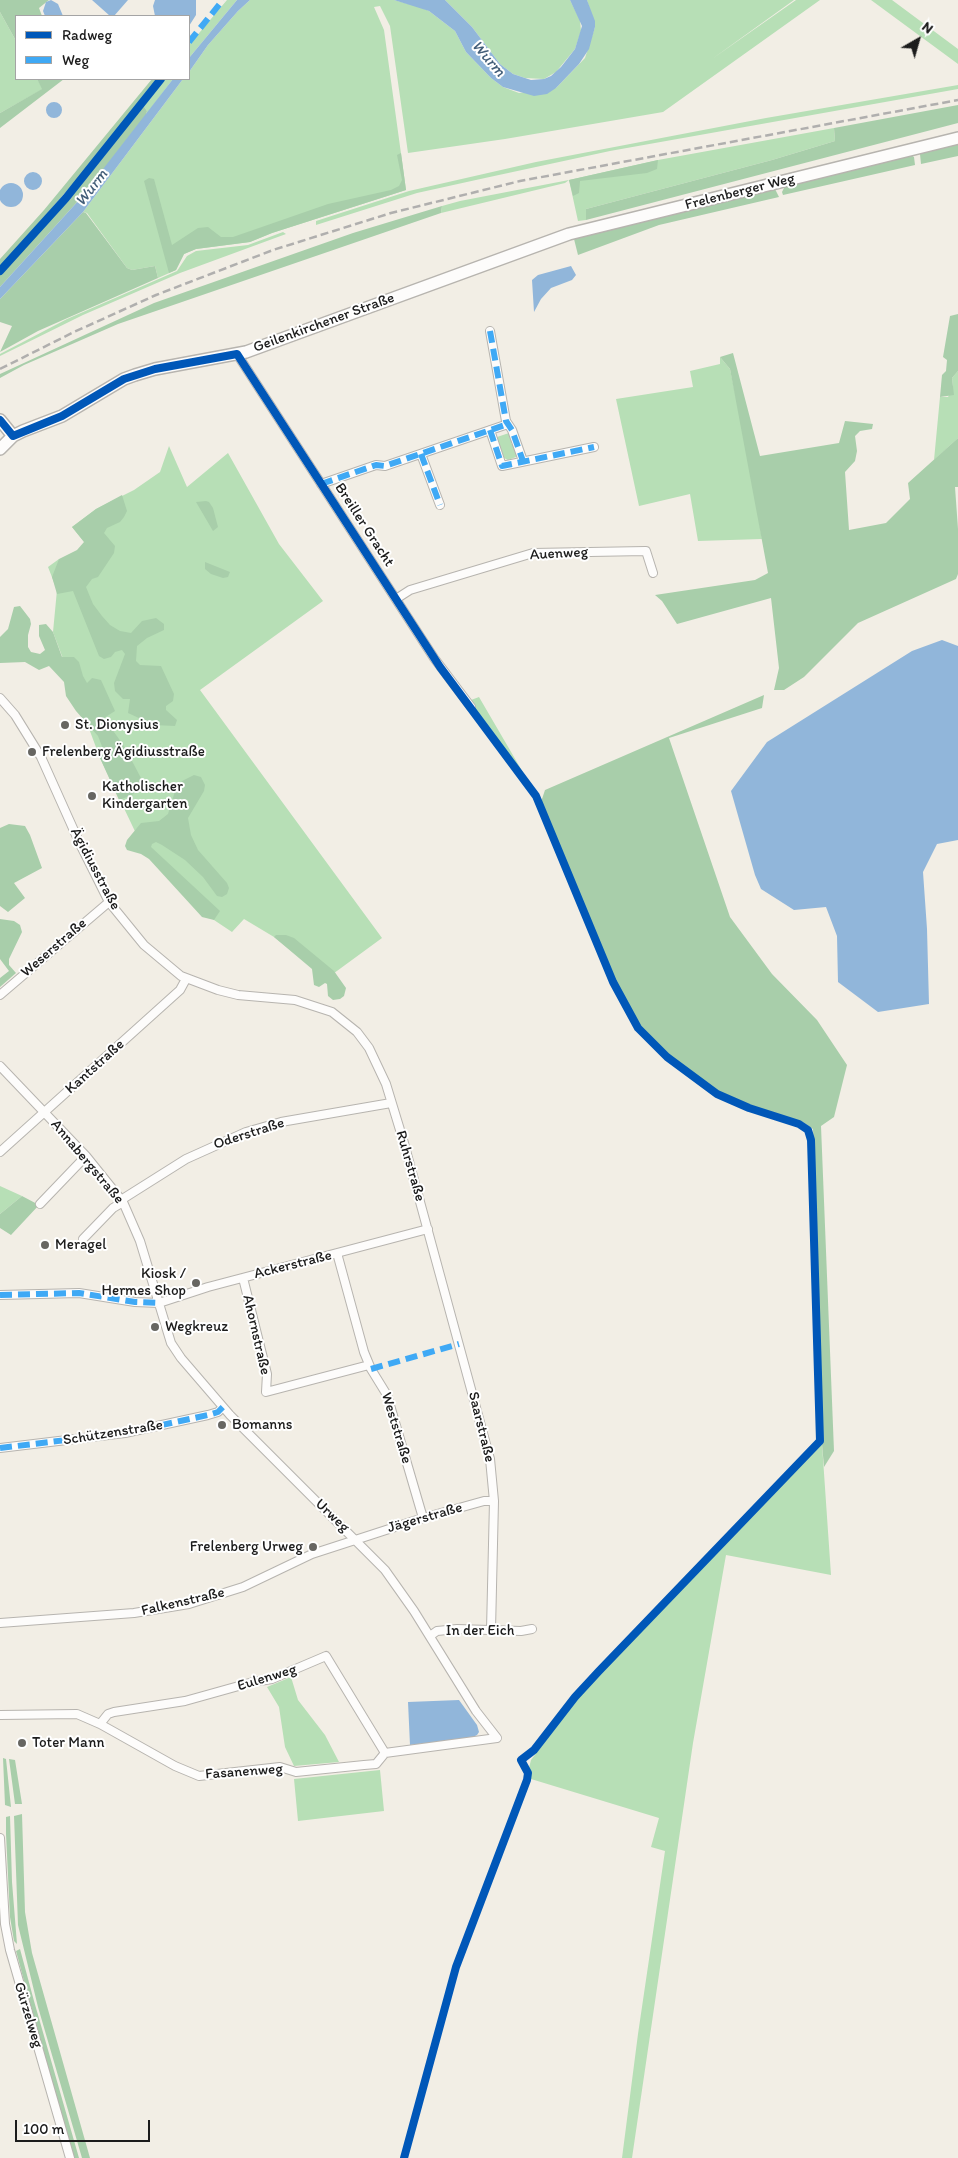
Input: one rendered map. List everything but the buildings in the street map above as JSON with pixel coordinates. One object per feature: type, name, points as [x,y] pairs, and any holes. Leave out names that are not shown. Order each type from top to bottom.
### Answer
[{"type":"main road","name":"Frelenberger Weg","points":[[525,252],[569,234],[958,138]]},
{"type":"main road","name":"Geilenkirchener Straße","points":[[0,449],[13,436],[62,416],[124,379],[155,369],[237,354],[525,252]]},
{"type":"main road","points":[[0,420],[13,436]]},
{"type":"street","points":[[490,331],[508,424],[523,461]]},
{"type":"street","name":"Breiller Gracht","points":[[237,354],[446,676],[471,707]]},
{"type":"street","points":[[320,484],[376,465],[384,466],[508,424]]},
{"type":"street","points":[[490,430],[502,466],[594,447]]},
{"type":"street","points":[[421,454],[440,504]]},
{"type":"street","name":"Auenweg","points":[[396,599],[410,590],[533,553],[646,550],[653,573]]},
{"type":"street","name":"Ägidiusstraße","points":[[0,698],[14,715],[41,757],[80,844],[109,902],[144,945],[171,969],[186,979],[222,991],[248,996],[295,1000],[332,1012],[357,1032],[369,1048],[386,1084],[391,1103]]},
{"type":"street","name":"Weserstraße","points":[[0,995],[109,902]]},
{"type":"street","name":"Kantstraße","points":[[0,1152],[180,990],[186,979]]},
{"type":"street","name":"Annabergstraße","points":[[0,1066],[86,1156],[122,1201],[140,1240],[159,1303]]},
{"type":"street","name":"Oderstraße","points":[[83,1239],[122,1201],[186,1159],[246,1132],[280,1122],[391,1103]]},
{"type":"street","name":"Ruhrstraße","points":[[391,1103],[428,1230]]},
{"type":"street","points":[[40,1204],[86,1156]]},
{"type":"street","name":"Ackerstraße","points":[[0,1295],[78,1293],[135,1302],[159,1303],[243,1278],[428,1230]]},
{"type":"street","name":"Saarstraße","points":[[428,1230],[490,1459],[494,1501],[491,1630]]},
{"type":"street","name":"Weststraße","points":[[338,1253],[369,1365],[387,1395],[423,1518]]},
{"type":"street","name":"Ahornstraße","points":[[243,1278],[267,1374],[266,1392],[369,1365]]},
{"type":"street","name":"Urweg","points":[[159,1303],[171,1343],[181,1358],[223,1407],[385,1570],[430,1636],[476,1711],[497,1738]]},
{"type":"street","name":"Schützenstraße","points":[[0,1448],[125,1434],[208,1415],[218,1412],[223,1407]]},
{"type":"street","name":"Jägerstraße","points":[[356,1539],[484,1501],[494,1501]]},
{"type":"street","name":"Falkenstraße","points":[[0,1623],[136,1613],[189,1604],[243,1587],[292,1562],[356,1539]]},
{"type":"street","name":"In der Eich","points":[[430,1636],[437,1631],[458,1629],[532,1629]]},
{"type":"street","name":"Eulenweg","points":[[100,1724],[108,1714],[114,1712],[185,1701],[253,1682],[272,1679],[326,1656],[385,1753]]},
{"type":"street","name":"Fasanenweg","points":[[0,1715],[77,1714],[100,1724],[189,1773],[199,1776],[280,1767],[296,1772],[376,1764],[385,1753],[497,1738]]},
{"type":"street","name":"Gürzelweg","points":[[0,1838],[5,1924],[10,1950],[70,2158]]},
{"type":"green space","points":[[0,0],[49,0],[39,8],[42,15],[15,15],[15,39],[0,12]]},
{"type":"green space","points":[[227,0],[237,0],[190,57],[190,44]]},
{"type":"green space","points":[[250,0],[394,0],[420,7],[429,11],[455,31],[466,52],[491,78],[503,87],[519,93],[556,88],[585,58],[595,27],[587,0],[794,0],[712,59],[796,0],[820,0],[663,112],[505,139],[408,153],[390,26],[380,6],[374,7],[384,30],[406,190],[272,233],[250,242],[196,249],[184,254],[176,270],[158,278],[155,266],[132,270],[127,268],[87,213],[83,212],[182,80],[190,80],[190,71],[208,45]]},
{"type":"green space","points":[[445,0],[570,0],[580,20],[581,31],[575,49],[556,72],[544,79],[525,78],[513,74],[500,64],[472,27]]},
{"type":"green space","points":[[871,0],[892,0],[958,49],[958,64]]},
{"type":"green space","points":[[0,12],[15,39],[15,80],[38,80],[43,89],[0,113]]},
{"type":"green space","points":[[38,80],[63,80],[0,128],[0,113],[42,89]]},
{"type":"green space","points":[[151,80],[156,80],[101,152],[0,267],[0,259],[44,210]]},
{"type":"green space","points":[[162,80],[172,80],[146,115],[147,111],[143,105]]},
{"type":"green space","points":[[958,85],[958,89],[610,151],[485,178],[417,193],[316,225],[316,221],[409,191],[536,162],[766,118]]},
{"type":"green space","points":[[143,105],[147,111],[146,115],[122,147],[79,200],[0,287],[0,275],[65,202]]},
{"type":"green space","points":[[958,105],[958,123],[586,220],[586,209],[772,160],[835,141],[834,128]]},
{"type":"green space","points":[[834,128],[835,141],[772,160],[586,209],[586,220],[578,221],[569,180],[658,160]]},
{"type":"green space","points":[[958,143],[958,156],[921,164],[920,154],[925,151]]},
{"type":"green space","points":[[401,153],[406,190],[272,233],[250,242],[196,249],[184,254],[176,270],[169,273],[144,181],[149,178],[154,179],[172,245],[198,228],[208,227],[221,237],[233,237],[328,204],[391,190],[399,186],[402,180],[397,155]]},
{"type":"green space","points":[[911,155],[914,157],[915,165],[783,195],[782,192],[785,186]]},
{"type":"green space","points":[[658,160],[657,169],[647,173],[580,181],[579,193],[573,196],[569,180]]},
{"type":"green space","points":[[569,180],[565,183],[441,213],[442,206],[460,201]]},
{"type":"green space","points":[[773,188],[779,197],[659,225],[578,255],[574,239]]},
{"type":"green space","points":[[442,206],[441,213],[118,324],[24,365],[0,378],[0,374],[154,303],[353,233]]},
{"type":"green space","points":[[83,212],[86,213],[127,268],[132,270],[155,266],[158,278],[38,331],[0,352],[12,326],[0,322],[0,299]]},
{"type":"green space","points":[[283,232],[286,234],[180,273],[83,315],[0,356],[0,354],[67,319],[177,271],[187,256],[196,251],[248,245]]},
{"type":"green space","points":[[958,314],[958,371],[952,378],[954,395],[940,397],[942,375],[946,371],[947,360],[943,357],[950,316]]},
{"type":"green space","points":[[733,353],[760,456],[839,443],[845,421],[873,424],[872,429],[860,431],[855,436],[857,451],[855,461],[845,472],[849,530],[886,523],[910,499],[908,483],[958,438],[958,487],[955,487],[958,529],[958,574],[956,579],[858,623],[804,677],[784,690],[774,690],[779,668],[771,598],[677,624],[662,601],[655,595],[755,580],[768,573],[730,369],[720,357]]},
{"type":"green space","points":[[720,357],[730,369],[747,449],[762,539],[698,541],[690,494],[639,506],[616,399],[693,387],[690,371],[720,364]]},
{"type":"green space","points":[[958,371],[958,438],[934,460],[940,397],[948,397],[953,387],[952,378]]},
{"type":"green space","points":[[509,433],[513,442],[511,444],[514,444],[516,450],[516,457],[508,460],[504,458],[497,437]]},
{"type":"green space","points":[[169,446],[187,487],[228,453],[279,544],[323,601],[200,690],[382,938],[326,979],[274,937],[244,919],[232,932],[214,920],[142,846],[100,758],[53,632],[57,590],[48,567],[59,559],[68,567],[90,549],[72,527],[96,509],[134,490],[160,472]]},
{"type":"green space","points":[[122,495],[127,511],[120,522],[107,528],[104,533],[115,546],[114,553],[98,577],[92,579],[86,587],[93,604],[102,616],[110,625],[120,631],[131,633],[142,621],[156,618],[164,624],[164,630],[147,638],[137,646],[136,661],[140,665],[161,666],[174,694],[173,701],[166,706],[166,710],[177,720],[175,726],[154,725],[128,713],[130,699],[123,699],[115,691],[114,683],[125,654],[122,650],[104,659],[99,656],[73,591],[57,594],[52,577],[59,559],[77,550],[84,542],[72,527],[96,509]]},
{"type":"green space","points":[[206,501],[213,508],[218,527],[213,531],[196,502]]},
{"type":"green space","points":[[205,562],[230,572],[228,577],[223,578],[211,574],[205,569]]},
{"type":"green space","points":[[20,606],[30,619],[28,647],[31,652],[40,654],[45,650],[39,636],[39,625],[46,624],[53,632],[62,657],[74,657],[79,662],[87,683],[92,678],[101,680],[115,711],[104,718],[124,746],[141,778],[141,787],[132,795],[119,800],[100,758],[103,749],[98,736],[76,711],[66,696],[64,682],[49,666],[39,670],[25,662],[0,663],[0,637],[8,629],[14,607]]},
{"type":"green space","points":[[764,695],[762,708],[669,738],[730,917],[772,974],[817,1020],[847,1065],[834,1117],[821,1126],[834,1451],[824,1467],[813,1129],[803,1122],[723,1095],[664,1053],[640,1027],[613,979],[541,802],[545,790]]},
{"type":"green space","points":[[479,697],[528,781],[473,706],[471,700]]},
{"type":"green space","points":[[194,775],[201,777],[205,785],[204,791],[188,818],[191,835],[198,850],[227,883],[229,888],[227,894],[222,897],[217,896],[203,877],[185,860],[162,845],[156,842],[151,847],[220,911],[214,920],[202,917],[149,859],[141,854],[127,850],[125,846],[127,840],[141,823],[159,821],[168,814],[175,791],[182,781]]},
{"type":"green space","points":[[9,824],[25,826],[42,868],[14,883],[25,898],[8,912],[0,906],[0,828]]},
{"type":"green space","points":[[0,919],[14,921],[20,925],[22,932],[9,959],[9,965],[16,973],[0,987],[0,978],[9,971],[0,959]]},
{"type":"green space","points":[[276,935],[286,935],[294,938],[334,971],[346,988],[344,996],[333,1000],[328,996],[327,984],[325,983],[319,987],[314,985],[312,969],[274,937]]},
{"type":"green space","points":[[0,1186],[22,1196],[0,1214]]},
{"type":"green space","points":[[22,1196],[39,1205],[11,1235],[0,1228],[0,1214]]},
{"type":"green space","points":[[822,1444],[831,1575],[726,1555],[693,1743],[632,2158],[622,2158],[665,1851],[651,1847],[659,1818],[531,1779],[529,1768],[531,1760],[586,1687]]},
{"type":"green space","points":[[291,1677],[298,1700],[325,1735],[339,1762],[294,1766],[285,1747],[279,1707],[267,1687]]},
{"type":"green space","points":[[3,1758],[6,1759],[11,1807],[5,1805]]},
{"type":"green space","points":[[9,1759],[15,1760],[22,1804],[15,1804]]},
{"type":"green space","points":[[380,1770],[384,1811],[298,1821],[294,1779]]},
{"type":"green space","points":[[22,1814],[25,1912],[32,1953],[90,2158],[82,2158],[38,2007],[18,1925],[14,1816]]},
{"type":"green space","points":[[10,1816],[12,1882],[17,1944],[14,1941],[10,1917],[6,1817]]},
{"type":"green space","points":[[20,1949],[79,2158],[74,2158],[30,2003],[16,1951]]},
{"type":"water","points":[[51,0],[58,4],[63,15],[45,15],[43,11],[46,2]]},
{"type":"water","points":[[92,0],[128,0],[115,15],[109,15]]},
{"type":"water","points":[[155,0],[196,0],[196,15],[190,24],[190,15],[155,15],[153,6]]},
{"type":"water","points":[[237,0],[250,0],[208,45],[190,71],[190,57]]},
{"type":"water","name":"Wurm","points":[[394,0],[445,0],[472,27],[500,64],[513,74],[531,80],[544,79],[551,76],[575,49],[582,26],[570,0],[587,0],[595,21],[595,27],[589,49],[579,64],[556,88],[547,94],[534,96],[503,87],[491,78],[466,52],[455,31],[429,11]]},
{"type":"water","name":"Wurm","points":[[172,80],[182,80],[83,212],[0,299],[0,287],[79,200]]},
{"type":"water","points":[[54,102],[60,104],[62,110],[60,116],[54,118],[48,116],[46,110],[48,104]]},
{"type":"water","points":[[33,172],[39,175],[42,181],[39,187],[33,190],[27,187],[24,181],[27,175]]},
{"type":"water","points":[[11,183],[20,186],[23,195],[20,204],[11,207],[2,204],[-1,195],[2,186]]},
{"type":"water","points":[[571,266],[576,275],[572,280],[551,288],[541,299],[534,312],[532,280],[538,275]]},
{"type":"water","points":[[942,640],[958,646],[958,840],[937,844],[923,872],[929,1004],[878,1012],[838,982],[837,936],[826,907],[794,910],[761,889],[755,875],[731,791],[767,742],[912,651]]},
{"type":"water","points":[[459,1700],[477,1725],[479,1732],[477,1735],[471,1738],[410,1745],[408,1702]]},
{"type":"railway","points":[[0,369],[74,332],[156,295],[273,250],[391,213],[520,181],[958,100]]},
{"type":"marked path","points":[[190,41],[223,0]]},
{"type":"marked path","points":[[490,331],[506,421],[512,430],[523,461]]},
{"type":"marked path","points":[[321,484],[376,465],[385,466],[508,424]]},
{"type":"marked path","points":[[490,430],[502,466],[594,447]]},
{"type":"marked path","points":[[421,454],[440,505]]},
{"type":"marked path","points":[[0,1295],[79,1293],[135,1302],[159,1303]]},
{"type":"marked path","points":[[371,1369],[459,1344]]},
{"type":"marked path","points":[[0,1448],[125,1433],[208,1415],[218,1412],[223,1407]]},
{"type":"cycle path","points":[[0,271],[66,198],[160,80]]},
{"type":"cycle path","points":[[0,420],[13,436],[62,416],[124,379],[155,369],[237,354],[440,667],[536,796],[613,982],[638,1028],[667,1057],[717,1094],[749,1108],[799,1124],[808,1130],[811,1140],[820,1441],[599,1671],[575,1697],[534,1750],[521,1760],[528,1773],[527,1780],[456,1967],[404,2158]]},
{"type":"place","name":"St. Dionysius","points":[[65,725]]},
{"type":"place","name":"Frelenberg Ägidiusstraße","points":[[32,752]]},
{"type":"place","name":"Katholischer Kindergarten","points":[[92,796]]},
{"type":"place","name":"Meragel","points":[[45,1245]]},
{"type":"place","name":"Kiosk / Hermes Shop","points":[[196,1283]]},
{"type":"place","name":"Wegkreuz","points":[[155,1327]]},
{"type":"place","name":"Bomanns","points":[[222,1425]]},
{"type":"place","name":"Frelenberg Urweg","points":[[313,1547]]},
{"type":"place","name":"Toter Mann","points":[[22,1743]]}]
